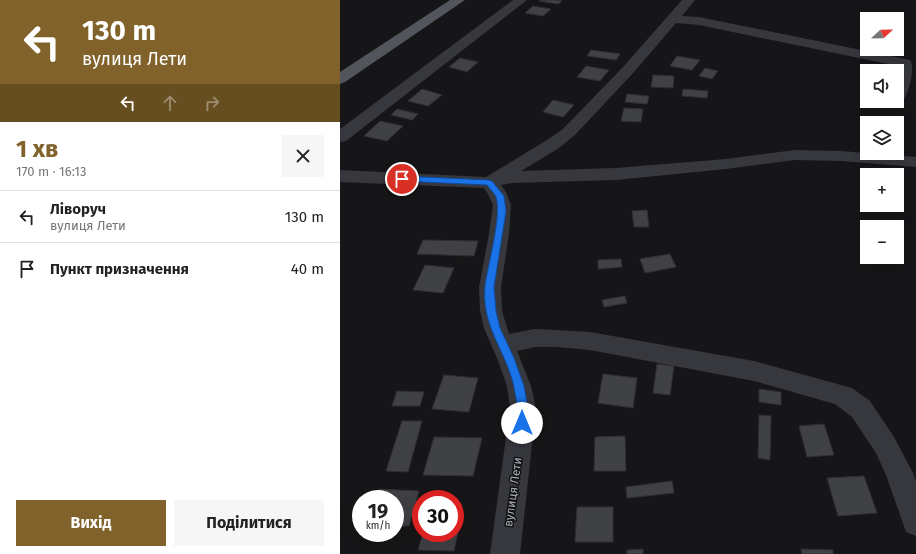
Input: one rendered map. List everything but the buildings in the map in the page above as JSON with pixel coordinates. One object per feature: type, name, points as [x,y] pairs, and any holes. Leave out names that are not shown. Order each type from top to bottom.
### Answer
[{"type":"main road","points":[[340,79],[459,0]]},
{"type":"street","points":[[340,137],[521,0]]},
{"type":"street","points":[[489,183],[569,132],[629,69],[690,0]]},
{"type":"street","points":[[674,19],[699,21],[905,63],[904,72]]},
{"type":"street","points":[[340,176],[489,183],[512,176],[629,173],[726,164],[795,155],[840,156],[916,162]]},
{"type":"street","name":"вулиця Лети","points":[[489,183],[497,192],[502,205],[490,287],[492,320],[519,386],[523,408],[505,554]]},
{"type":"street","points":[[503,345],[535,338],[590,341],[761,373],[843,396],[861,409],[885,445],[899,473],[916,522]]},
{"type":"route","points":[[402,179],[489,183],[500,196],[502,211],[493,263],[490,302],[492,320],[509,358],[519,386],[523,408],[522,423]]}]
